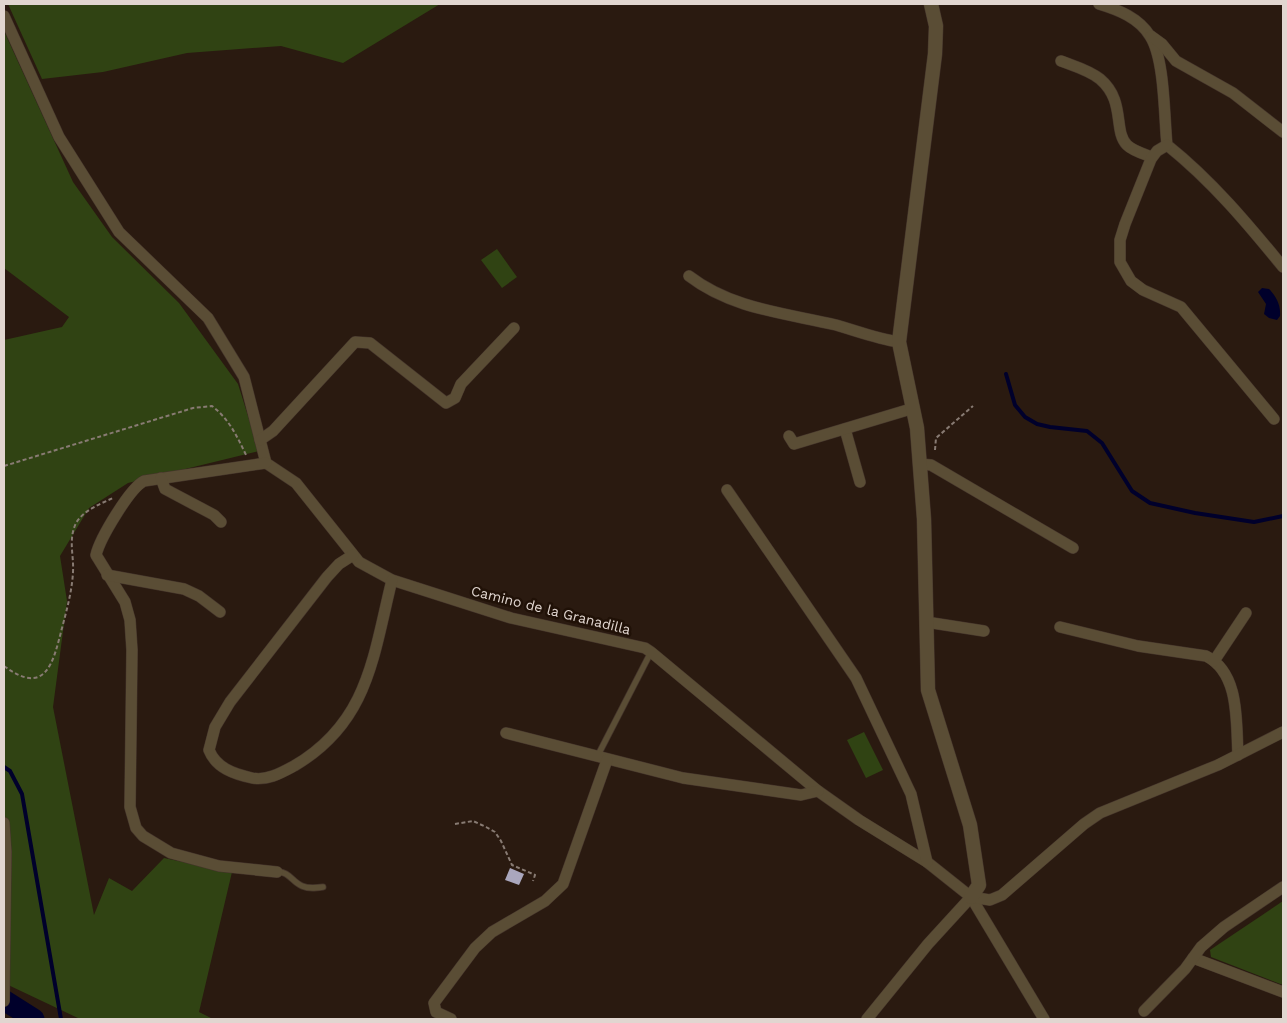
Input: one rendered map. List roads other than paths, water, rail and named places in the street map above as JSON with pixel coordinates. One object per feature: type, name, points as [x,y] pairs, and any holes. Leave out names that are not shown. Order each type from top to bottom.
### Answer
[{"type":"street","points":[[867,1019],[928,944],[971,897],[979,885],[970,825],[928,690],[920,464],[914,408],[899,342],[935,54],[936,26],[931,4]]},
{"type":"street","points":[[1099,4],[1128,15],[1162,44],[1176,61],[1232,93],[1283,132]]},
{"type":"street","points":[[4,16],[59,137],[119,232],[208,318],[244,377],[266,463],[161,478],[137,484],[111,522],[96,555],[125,602],[130,620],[132,650],[130,807],[136,828],[143,836],[171,853],[219,866],[277,872]]},
{"type":"street","points":[[1151,36],[1159,60],[1167,145],[1198,170],[1217,189],[1283,267]]},
{"type":"street","points":[[1061,61],[1089,72],[1108,86],[1116,103],[1125,143],[1152,157]]},
{"type":"street","points":[[1167,145],[1152,157],[1125,224],[1120,240],[1120,262],[1132,281],[1143,290],[1181,307],[1274,419]]},
{"type":"street","points":[[689,276],[704,287],[729,300],[772,313],[801,317],[899,342]]},
{"type":"street","points":[[260,440],[273,432],[355,342],[370,343],[443,402],[450,402],[455,398],[461,384],[514,328]]},
{"type":"street","points":[[789,436],[794,444],[914,408]]},
{"type":"street","points":[[845,429],[860,482]]},
{"type":"street","name":"Camino de la Granadilla","points":[[266,463],[296,483],[359,562],[392,580],[512,618],[645,648],[651,652],[818,791],[859,820],[927,862],[971,897],[1044,1019]]},
{"type":"street","points":[[920,464],[931,465],[1073,548]]},
{"type":"street","points":[[161,478],[165,490],[214,515],[221,522]]},
{"type":"street","points":[[727,490],[856,678],[911,794],[927,862]]},
{"type":"street","points":[[353,555],[339,564],[327,578],[230,702],[215,728],[209,750],[218,765],[234,773],[254,778],[269,778],[311,756],[325,744],[352,712],[365,687],[392,580]]},
{"type":"street","points":[[107,575],[184,589],[199,596],[220,612]]},
{"type":"street","points":[[1214,662],[1246,613]]},
{"type":"street","points":[[926,622],[984,631]]},
{"type":"street","points":[[1060,627],[1138,646],[1206,656],[1214,662],[1234,692],[1238,755]]},
{"type":"street","points":[[971,897],[990,900],[1002,895],[1084,824],[1100,813],[1166,787],[1238,755],[1283,732]]},
{"type":"street","points":[[506,733],[683,778],[801,795],[818,791]]},
{"type":"street","points":[[451,1019],[436,1012],[434,1003],[475,948],[492,932],[545,901],[563,884],[602,758]]},
{"type":"street","points":[[4,823],[6,852],[4,1001]]},
{"type":"street","points":[[1144,1011],[1201,947],[1224,927],[1283,887]]},
{"type":"street","points":[[1193,958],[1283,992]]},
{"type":"lane","points":[[602,758],[651,652]]},
{"type":"lane","points":[[277,872],[287,874],[301,886],[323,887]]},
{"type":"water","points":[[1262,288],[1269,289],[1277,301],[1280,308],[1280,316],[1277,320],[1269,318],[1264,314],[1266,304],[1258,292]]},
{"type":"waterway","points":[[1006,374],[1015,405],[1025,417],[1037,424],[1050,427],[1087,431],[1102,443],[1132,491],[1150,503],[1195,513],[1254,522],[1283,516]]},
{"type":"waterway","points":[[4,767],[10,771],[22,794],[61,1019]]},
{"type":"waterway","points":[[4,1000],[34,1019]]}]
